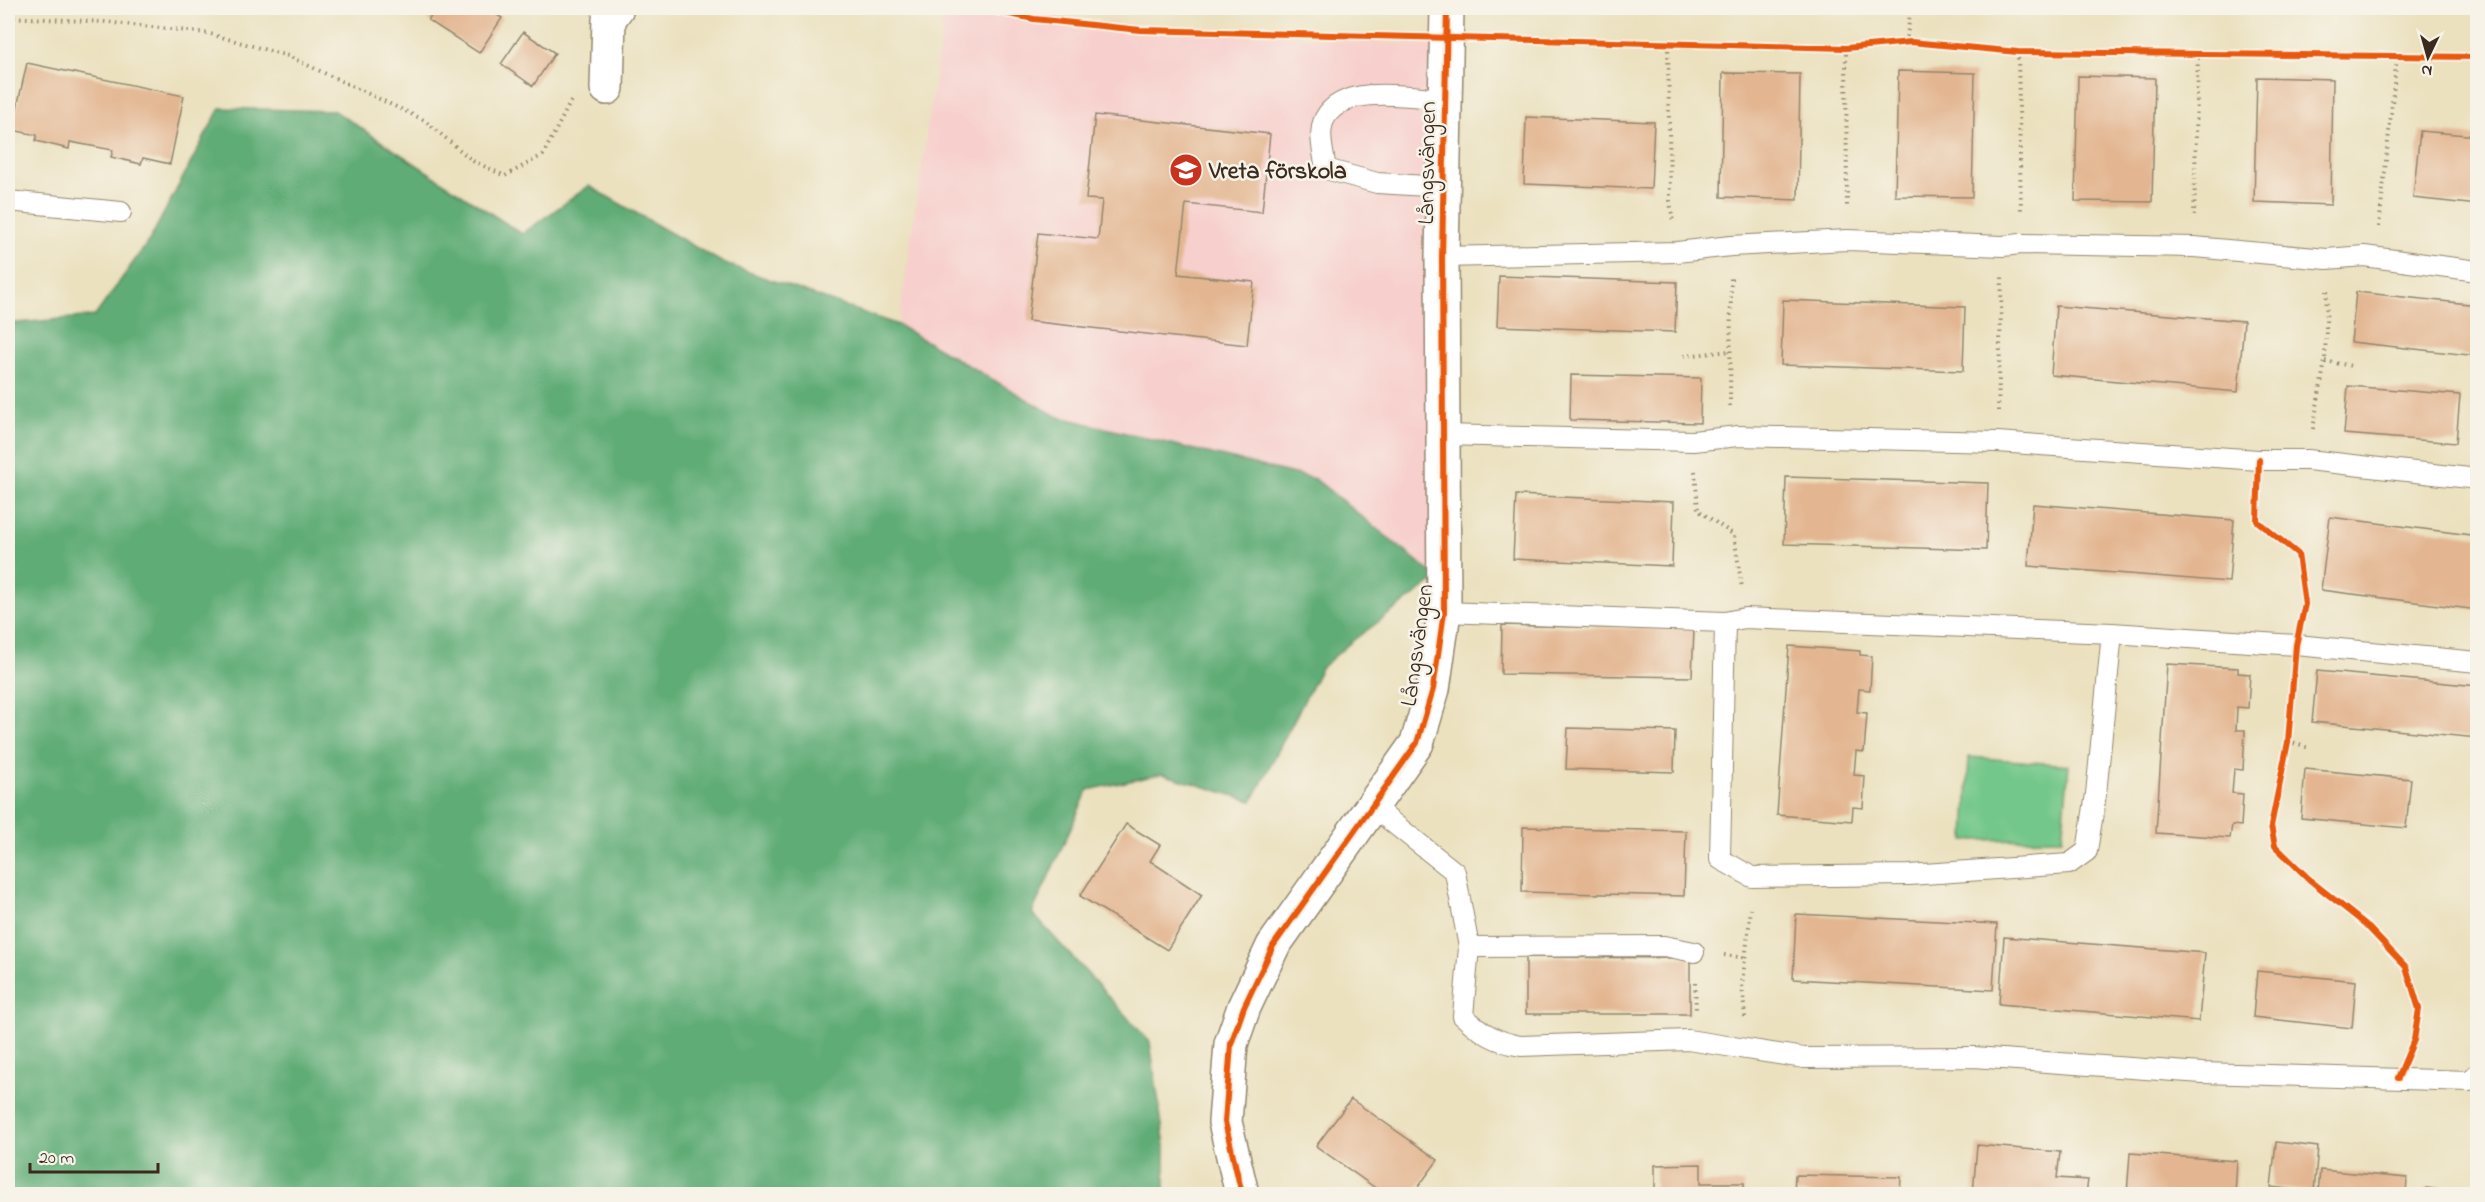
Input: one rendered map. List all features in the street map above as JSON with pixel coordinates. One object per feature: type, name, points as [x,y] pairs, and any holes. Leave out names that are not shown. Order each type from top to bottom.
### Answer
[{"type":"street","points":[[607,88],[609,19],[617,8]]},
{"type":"street","name":"Långsvängen","points":[[1242,1194],[1224,1122],[1231,1044],[1244,1007],[1273,946],[1417,743],[1433,689],[1444,612],[1443,187],[1447,8]]},
{"type":"lane","points":[[1443,187],[1377,183],[1326,169],[1322,138],[1324,119],[1340,102],[1377,94],[1444,99]]},
{"type":"lane","points":[[8,201],[121,212]]},
{"type":"lane","points":[[1443,257],[1677,252],[1731,246],[1847,240],[2194,247],[2327,259],[2364,256],[2478,271]]},
{"type":"lane","points":[[1443,435],[1694,441],[1730,437],[1997,442],[2248,459],[2308,460],[2478,478]]},
{"type":"lane","points":[[1444,612],[1725,622],[1745,618],[2112,633],[2296,645],[2478,662]]},
{"type":"lane","points":[[1725,622],[1720,859],[1752,877],[1909,875],[2069,864],[2087,851],[2096,794],[2112,633]]},
{"type":"lane","points":[[1373,807],[1455,872],[1469,947],[1463,1017],[1485,1035],[1503,1043],[1521,1046],[1688,1040],[1804,1058],[1974,1057],[2202,1073],[2470,1081],[2478,1073]]},
{"type":"lane","points":[[1469,947],[1664,946],[1694,952]]},
{"type":"path","points":[[1896,44],[1908,42],[1911,8]]},
{"type":"path","points":[[8,17],[105,22],[207,33],[288,56],[424,120],[473,160],[505,176],[543,155],[579,85],[607,88]]},
{"type":"path","points":[[1656,44],[1680,44]]},
{"type":"path","points":[[1668,44],[1670,201],[1677,252]]},
{"type":"path","points":[[1834,48],[1854,48]]},
{"type":"path","points":[[1846,48],[1847,240]]},
{"type":"path","points":[[2006,51],[2030,52]]},
{"type":"path","points":[[1997,442],[2012,245],[2018,52]]},
{"type":"path","points":[[2187,54],[2210,55]]},
{"type":"path","points":[[2194,247],[2198,55]]},
{"type":"path","points":[[2385,56],[2408,57]]},
{"type":"path","points":[[2375,257],[2397,56]]},
{"type":"path","points":[[1730,437],[1731,246]]},
{"type":"path","points":[[2308,460],[2325,361],[2327,259]]},
{"type":"path","points":[[1684,356],[1730,351]]},
{"type":"path","points":[[2325,361],[2352,366]]},
{"type":"path","points":[[1694,441],[1698,510],[1734,535],[1741,572],[1745,618]]},
{"type":"path","points":[[2286,753],[2289,732]]},
{"type":"path","points":[[2288,742],[2309,748]]},
{"type":"path","points":[[1752,877],[1752,906],[1742,984],[1743,1005],[1752,1050]]},
{"type":"shaded area","name":"Vreta förskola","points":[[945,8],[1022,8],[1071,20],[1450,47],[1438,578],[1315,479],[1056,416],[898,325]]},
{"type":"green space","points":[[220,108],[335,111],[522,234],[589,186],[723,263],[898,325],[1056,416],[1315,479],[1438,578],[1351,642],[1321,668],[1252,801],[1162,774],[1088,790],[1032,913],[1150,1042],[1165,1146],[1165,1194],[8,1194],[8,324],[95,316],[150,239]]},
{"type":"green space","points":[[1969,757],[2069,765],[2062,839],[1965,840]]},
{"type":"building","points":[[436,8],[486,8],[502,18],[479,53],[428,20]]},
{"type":"building","points":[[523,32],[555,53],[533,86],[501,64]]},
{"type":"building","points":[[27,63],[184,96],[170,164],[143,158],[141,164],[111,157],[113,150],[70,142],[69,149],[36,141],[37,135],[12,130]]},
{"type":"building","points":[[1898,71],[1975,73],[1972,197],[1895,196]]},
{"type":"building","points":[[8,72],[13,74],[8,95]]},
{"type":"building","points":[[1723,73],[1800,74],[1798,200],[1721,197]]},
{"type":"building","points":[[2078,76],[2155,78],[2152,202],[2075,201]]},
{"type":"building","points":[[2257,77],[2333,79],[2331,205],[2254,202]]},
{"type":"building","points":[[1095,115],[1270,134],[1262,212],[1186,204],[1178,274],[1254,282],[1247,345],[1028,321],[1038,233],[1098,239],[1102,200],[1086,199]]},
{"type":"building","points":[[1526,117],[1654,122],[1651,189],[1524,184]]},
{"type":"building","points":[[2420,131],[2478,136],[2478,205],[2413,198]]},
{"type":"building","points":[[1499,276],[1677,282],[1675,332],[1497,326]]},
{"type":"building","points":[[2356,292],[2478,305],[2478,356],[2351,342]]},
{"type":"building","points":[[1783,300],[1965,307],[1963,371],[1781,365]]},
{"type":"building","points":[[2056,306],[2244,321],[2238,392],[2051,375]]},
{"type":"building","points":[[1571,375],[1701,378],[1700,423],[1570,420]]},
{"type":"building","points":[[2348,386],[2460,395],[2456,443],[2344,434]]},
{"type":"building","points":[[1786,477],[1988,483],[1986,550],[1784,544]]},
{"type":"building","points":[[1516,495],[1674,502],[1672,566],[1513,559]]},
{"type":"building","points":[[2033,504],[2234,520],[2229,582],[2028,566]]},
{"type":"building","points":[[2330,517],[2478,536],[2478,610],[2321,590]]},
{"type":"building","points":[[1502,625],[1694,630],[1692,677],[1501,674]]},
{"type":"building","points":[[1789,646],[1860,651],[1860,655],[1872,656],[1870,690],[1859,689],[1857,712],[1867,713],[1864,752],[1856,751],[1854,775],[1865,776],[1863,808],[1853,807],[1852,821],[1777,815]]},
{"type":"building","points":[[2167,664],[2238,668],[2238,673],[2250,674],[2248,708],[2237,707],[2236,730],[2245,730],[2243,770],[2234,769],[2232,793],[2243,794],[2241,826],[2232,825],[2230,838],[2156,833]]},
{"type":"building","points":[[2317,671],[2478,686],[2478,738],[2312,722]]},
{"type":"building","points":[[1568,728],[1675,731],[1674,772],[1566,769]]},
{"type":"building","points":[[2305,769],[2411,779],[2406,828],[2301,818]]},
{"type":"building","points":[[1126,824],[1160,845],[1150,861],[1202,895],[1167,950],[1080,896]]},
{"type":"building","points":[[1523,827],[1686,831],[1684,896],[1522,892]]},
{"type":"building","points":[[1796,914],[1997,924],[1993,990],[1793,979]]},
{"type":"building","points":[[2004,937],[2205,953],[2199,1021],[1999,1004]]},
{"type":"building","points":[[1526,957],[1690,958],[1690,1014],[1526,1014]]},
{"type":"building","points":[[2257,971],[2356,981],[2352,1028],[2253,1017]]},
{"type":"building","points":[[1351,1099],[1438,1160],[1413,1194],[1384,1194],[1316,1146]]},
{"type":"building","points":[[2276,1142],[2318,1147],[2314,1192],[2271,1187]]},
{"type":"building","points":[[1977,1145],[2060,1152],[2057,1178],[2088,1180],[2086,1194],[1973,1194]]},
{"type":"building","points":[[2130,1153],[2237,1161],[2235,1194],[2127,1194]]},
{"type":"building","points":[[1701,1164],[1701,1183],[1744,1183],[1744,1194],[1655,1194],[1655,1165]]},
{"type":"building","points":[[2320,1170],[2407,1178],[2406,1194],[2318,1194]]},
{"type":"building","points":[[1795,1175],[1901,1177],[1900,1194],[1794,1194]]},
{"type":"building","points":[[2426,1188],[2472,1193],[2472,1194],[2425,1194]]},
{"type":"cycle path","points":[[980,8],[1034,19],[1140,30],[1846,48],[1911,42],[2018,52],[2478,57]]},
{"type":"cycle path","points":[[1242,1194],[1225,1122],[1231,1044],[1244,1007],[1273,946],[1417,743],[1433,689],[1444,612],[1442,257],[1447,8]]},
{"type":"cycle path","points":[[2259,460],[2257,521],[2298,554],[2305,604],[2296,645],[2288,742],[2271,826],[2275,846],[2311,881],[2365,924],[2406,967],[2419,1009],[2414,1040],[2398,1078]]},
{"type":"place","name":"Vreta förskola","points":[[1186,170]]}]
